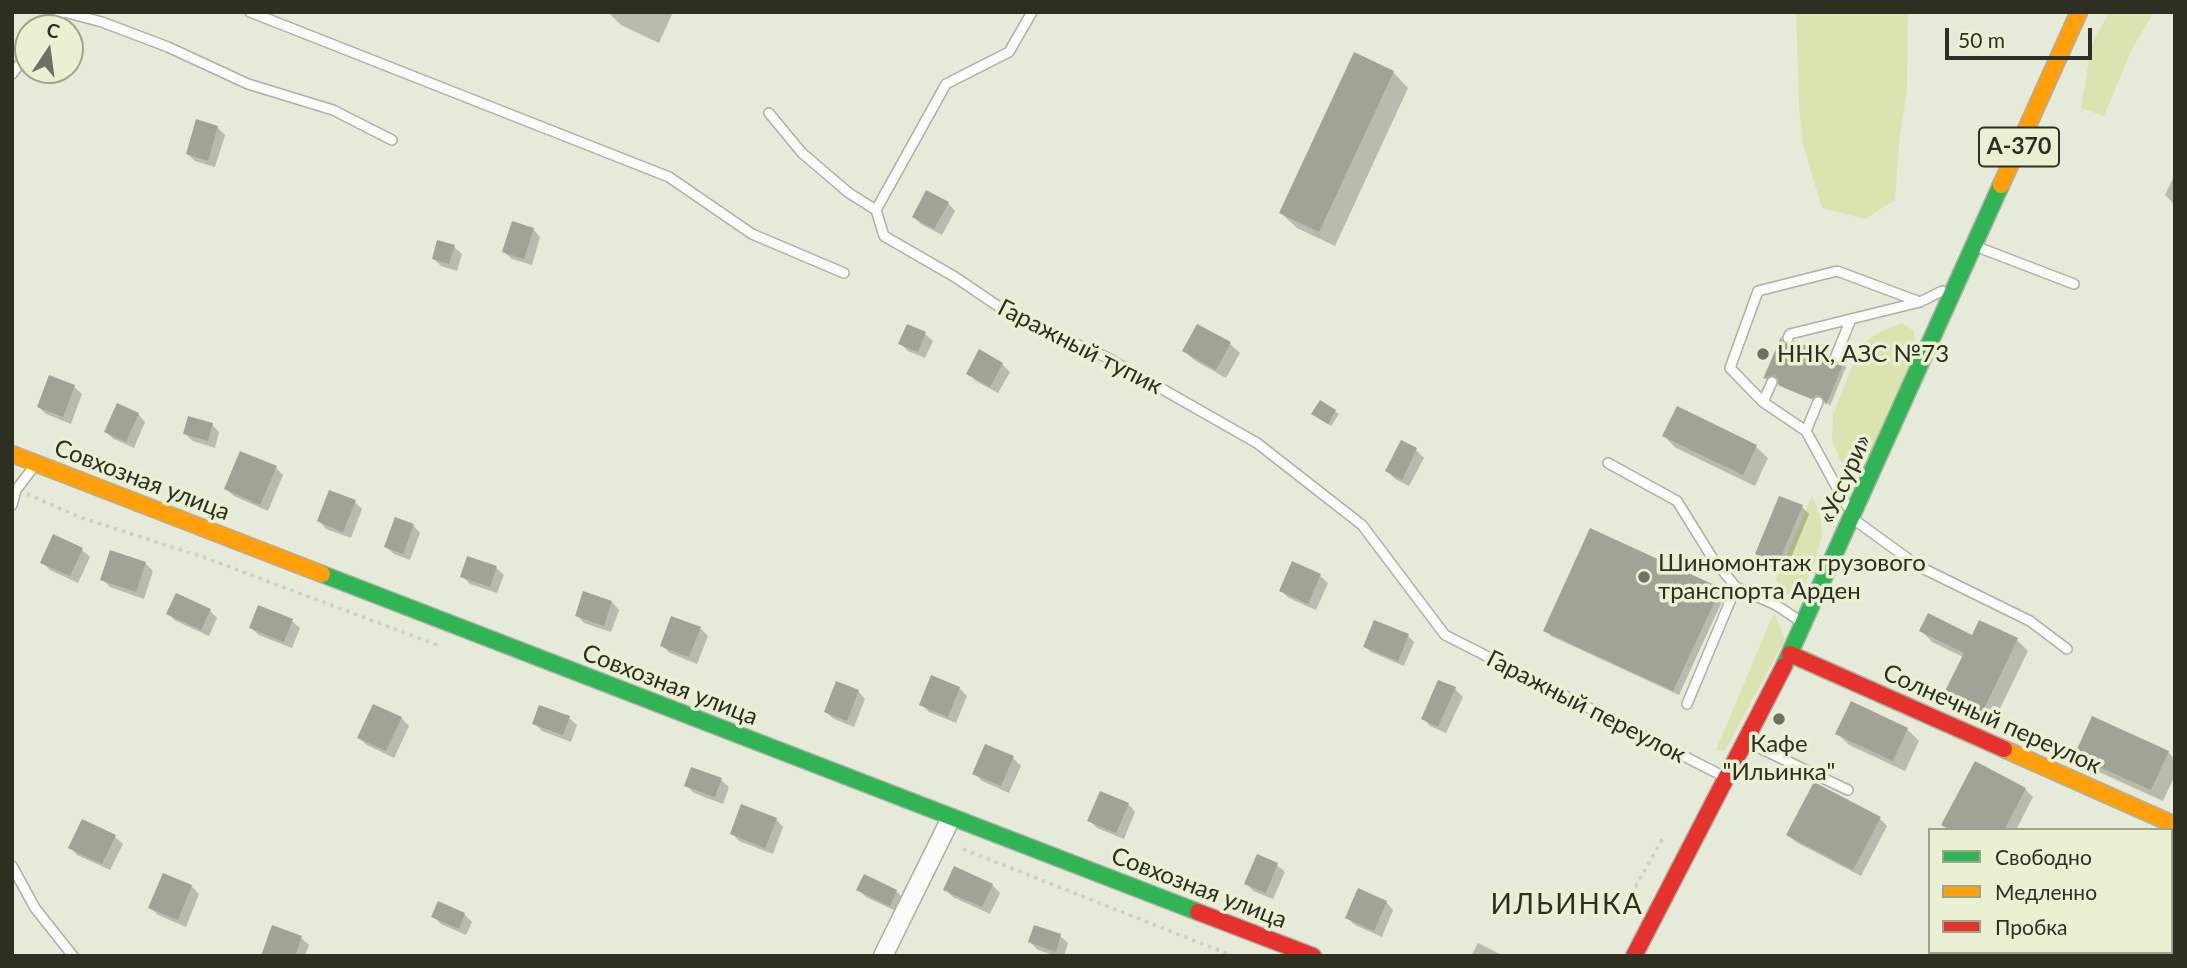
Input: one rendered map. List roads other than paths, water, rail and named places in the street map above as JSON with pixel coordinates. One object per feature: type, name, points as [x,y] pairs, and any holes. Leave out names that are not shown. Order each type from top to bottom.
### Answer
[{"type":"main road","name":"«Уссури»","points":[[1634,956],[1728,779],[1790,654],[2079,12]]},
{"type":"main road","name":"Совхозная улица","points":[[12,454],[1313,956]]},
{"type":"main road","name":"Солнечный переулок","points":[[1790,654],[2175,825]]},
{"type":"street","points":[[883,956],[951,818]]},
{"type":"lane","points":[[64,12],[102,22],[168,47],[248,84],[334,110],[392,139]]},
{"type":"lane","points":[[250,12],[669,177],[752,234],[844,273]]},
{"type":"lane","points":[[769,114],[803,153],[849,193],[876,210],[946,83],[1010,52],[1032,12]]},
{"type":"lane","name":"Гаражный тупик","points":[[876,210],[884,236],[955,277],[1014,317],[1106,357],[1257,443],[1362,525],[1445,635]]},
{"type":"lane","points":[[1975,246],[2074,284]]},
{"type":"lane","points":[[1920,302],[1837,271],[1758,291],[1730,368],[1763,402],[1806,431],[1853,517],[1881,541],[1918,566],[2030,621],[2067,649]]},
{"type":"lane","points":[[1788,338],[1790,334],[1920,302],[1959,281]]},
{"type":"lane","points":[[1835,358],[1851,319]]},
{"type":"lane","points":[[1763,402],[1772,382]]},
{"type":"lane","points":[[1806,431],[1818,402]]},
{"type":"lane","points":[[12,505],[16,490],[37,463]]},
{"type":"lane","points":[[1608,463],[1677,501],[1713,559],[1736,586],[1776,605],[1804,624]]},
{"type":"lane","points":[[1687,704],[1736,586]]},
{"type":"lane","name":"Гаражный переулок","points":[[1445,635],[1728,779]]},
{"type":"lane","points":[[1746,742],[1848,790]]},
{"type":"lane","points":[[12,866],[35,908],[73,956]]},
{"type":"place","name":"ННК, АЗС №73","points":[[1763,354]]},
{"type":"place","name":"Шиномонтаж грузового транспорта Арден","points":[[1644,577]]},
{"type":"place","name":"Кафе \"Ильинка\"","points":[[1779,719]]},
{"type":"district","name":"ИЛЬИНКА","points":[[1567,905]]}]
